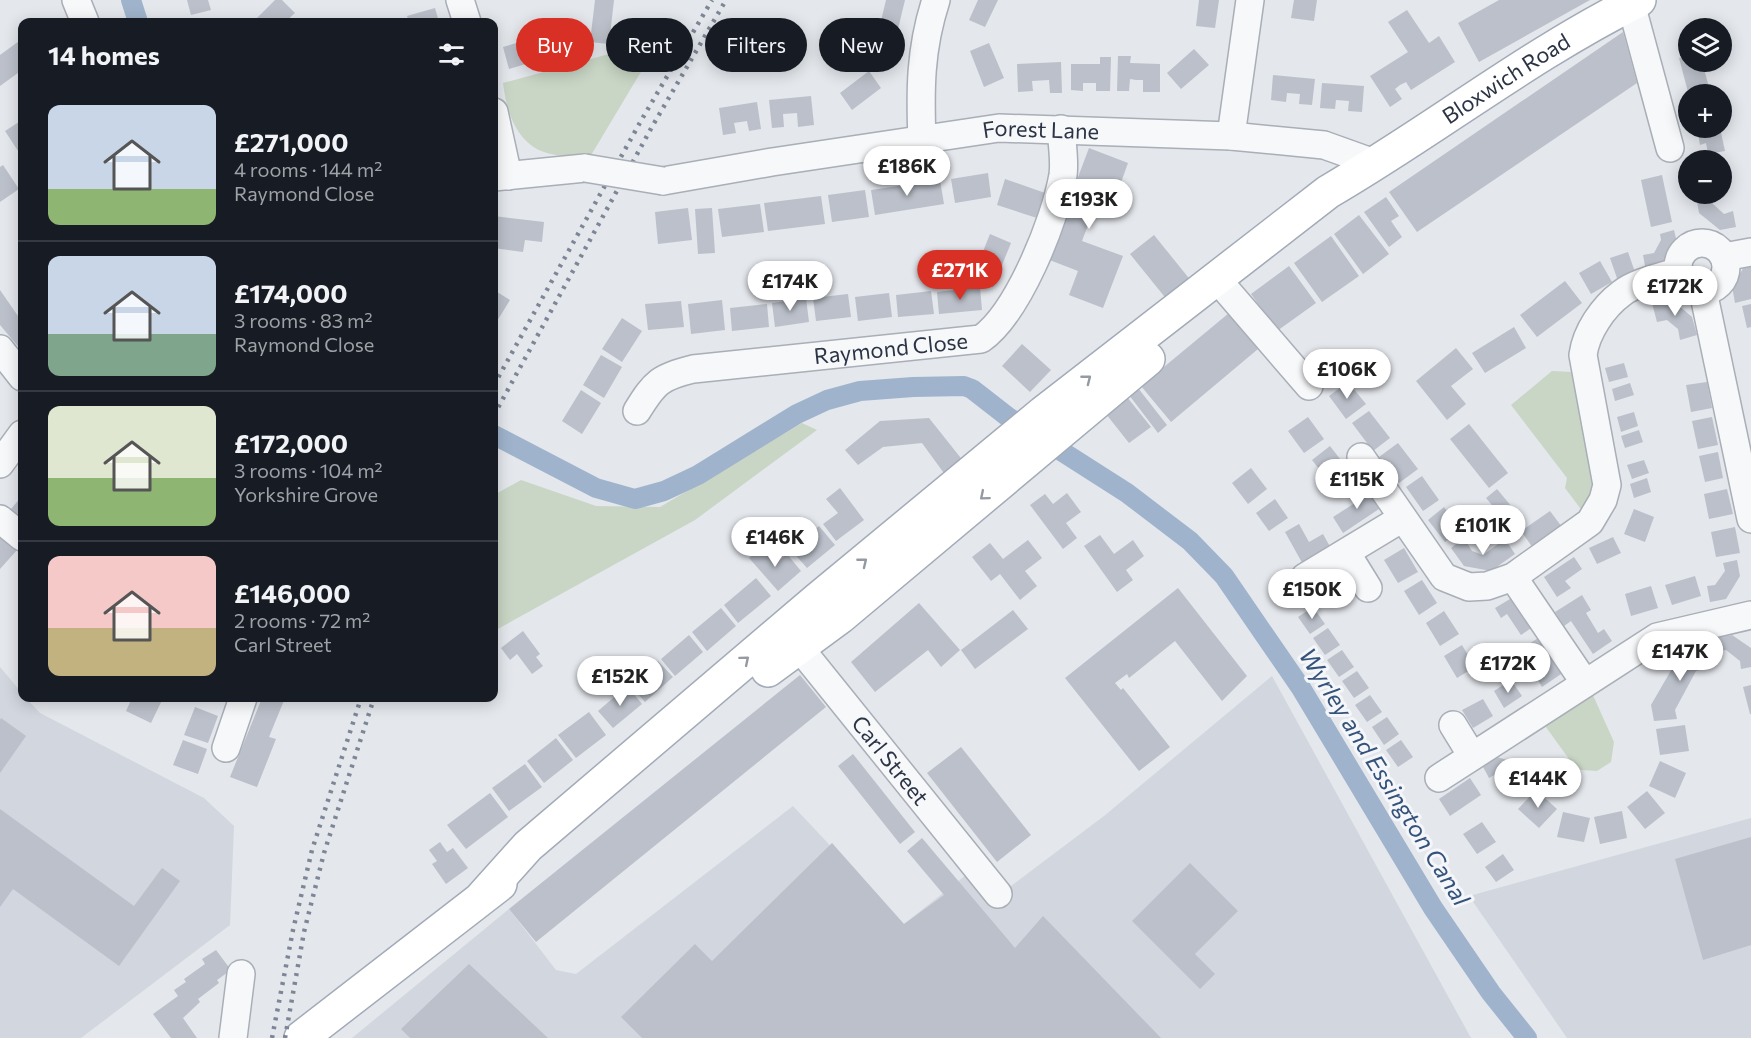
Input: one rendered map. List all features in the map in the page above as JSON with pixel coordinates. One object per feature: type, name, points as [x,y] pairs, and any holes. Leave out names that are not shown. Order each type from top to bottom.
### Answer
[{"type":"main road","name":"Bloxwich Road","points":[[306,1034],[483,896],[528,846],[1223,286],[1328,192],[1377,164],[1512,73],[1633,1]]},
{"type":"street","points":[[76,0],[83,18]]},
{"type":"street","points":[[460,0],[466,18]]},
{"type":"street","points":[[922,141],[920,81],[925,34],[936,0]]},
{"type":"street","points":[[1231,136],[1250,0]]},
{"type":"street","points":[[1633,1],[1670,148]]},
{"type":"street","name":"Forest Lane","points":[[501,176],[585,168],[663,181],[999,128],[1231,136],[1324,145],[1377,164]]},
{"type":"street","name":"Raymond Close","points":[[648,403],[665,375],[693,369],[981,339],[994,330],[1010,309],[1042,241],[1063,174],[1061,129]]},
{"type":"street","points":[[498,146],[501,176]]},
{"type":"street","points":[[1706,243],[1717,248],[1724,257],[1726,266],[1722,281],[1710,290],[1703,291],[1691,289],[1683,281],[1678,271],[1679,260],[1685,250],[1694,244],[1706,243]]},
{"type":"street","points":[[1724,257],[1751,252]]},
{"type":"street","points":[[1361,457],[1401,519],[1444,577],[1469,587],[1486,586],[1513,577],[1590,522],[1603,500],[1607,485],[1582,356],[1584,345],[1598,319],[1623,292],[1678,271]]},
{"type":"street","points":[[1223,286],[1309,386]]},
{"type":"street","points":[[1703,291],[1751,519]]},
{"type":"street","points":[[0,349],[18,372]]},
{"type":"street","points":[[0,464],[18,439]]},
{"type":"street","points":[[0,519],[18,534]]},
{"type":"street","points":[[1305,577],[1347,554],[1401,519]]},
{"type":"street","points":[[1347,554],[1368,588]]},
{"type":"street","points":[[1513,577],[1585,683]]},
{"type":"street","points":[[1439,778],[1657,637],[1751,615]]},
{"type":"street","name":"Carl Street","points":[[790,637],[998,894]]},
{"type":"street","points":[[226,748],[235,702]]},
{"type":"street","points":[[1453,725],[1472,756]]},
{"type":"street","points":[[232,1038],[242,974]]},
{"type":"shaded area","points":[[0,667],[18,688],[18,702],[30,702],[40,713],[204,798],[234,826],[230,925],[81,1038],[0,1038]]},
{"type":"shaded area","points":[[1272,676],[1471,1038],[352,1038],[509,909],[556,970],[576,974],[793,806],[904,924],[971,871],[1007,889],[1104,816]]},
{"type":"shaded area","points":[[1751,818],[1751,1038],[1567,1038],[1469,896]]},
{"type":"green space","points":[[606,55],[606,72],[641,72],[587,162],[543,152],[533,146],[517,130],[508,107],[503,83],[543,72],[594,72],[594,58]]},
{"type":"green space","points":[[1552,371],[1572,372],[1597,482],[1586,516],[1565,488],[1567,478],[1511,405]]},
{"type":"green space","points":[[802,423],[817,430],[695,520],[498,629],[498,493],[521,480],[596,506],[660,507]]},
{"type":"green space","points":[[1592,693],[1614,742],[1611,762],[1597,771],[1581,770],[1569,759],[1543,723]]},
{"type":"building","points":[[187,0],[208,0],[211,10],[191,15]]},
{"type":"building","points":[[275,0],[282,0],[295,13],[289,18],[257,18]]},
{"type":"building","points":[[595,0],[614,0],[612,18],[606,18],[606,44],[594,42]]},
{"type":"building","points":[[886,0],[905,0],[901,18],[882,18]]},
{"type":"building","points":[[978,0],[998,0],[985,27],[969,20]]},
{"type":"building","points":[[1199,0],[1219,0],[1215,28],[1196,26]]},
{"type":"building","points":[[1294,0],[1317,0],[1314,21],[1291,18]]},
{"type":"building","points":[[1499,0],[1590,0],[1479,62],[1458,23]]},
{"type":"building","points":[[435,8],[438,18],[408,18],[407,16]]},
{"type":"building","points":[[1407,10],[1429,43],[1439,36],[1455,62],[1411,90],[1406,82],[1400,85],[1395,89],[1402,99],[1390,107],[1370,76],[1408,52],[1388,22]]},
{"type":"building","points":[[1623,32],[1637,83],[1417,232],[1389,192]]},
{"type":"building","points":[[18,42],[18,73],[0,86],[0,55]]},
{"type":"building","points":[[516,43],[516,67],[509,69],[503,47]]},
{"type":"building","points":[[989,43],[1004,78],[984,87],[970,51]]},
{"type":"building","points":[[1194,49],[1209,65],[1181,89],[1167,73]]},
{"type":"building","points":[[1118,56],[1131,56],[1130,63],[1160,64],[1160,92],[1143,92],[1143,80],[1130,79],[1129,91],[1117,91]]},
{"type":"building","points":[[1100,57],[1111,57],[1110,91],[1096,91],[1096,83],[1083,83],[1083,91],[1071,90],[1071,64],[1100,64]]},
{"type":"building","points":[[1061,62],[1062,93],[1050,93],[1049,80],[1032,81],[1033,91],[1018,92],[1017,64]]},
{"type":"building","points":[[868,72],[881,88],[852,110],[840,93]]},
{"type":"building","points":[[1683,72],[1705,72],[1708,84],[1686,84]]},
{"type":"building","points":[[1273,75],[1315,79],[1312,105],[1299,104],[1300,94],[1287,93],[1286,102],[1271,100]]},
{"type":"building","points":[[1322,83],[1364,86],[1362,112],[1348,111],[1349,101],[1336,100],[1335,109],[1320,108]]},
{"type":"building","points":[[811,96],[814,125],[798,127],[797,113],[783,114],[784,127],[772,128],[769,100]]},
{"type":"building","points":[[757,102],[761,129],[749,131],[747,121],[734,123],[736,133],[723,135],[719,108]]},
{"type":"building","points":[[18,123],[18,151],[5,131]]},
{"type":"building","points":[[1699,138],[1722,138],[1725,150],[1707,150],[1706,143],[1700,145]]},
{"type":"building","points":[[1089,148],[1128,163],[1115,199],[1100,193],[1082,241],[1123,256],[1103,308],[1069,295],[1078,271],[1047,259]]},
{"type":"building","points":[[3,165],[18,190],[0,202],[0,167]]},
{"type":"building","points":[[988,173],[991,197],[955,203],[951,179]]},
{"type":"building","points":[[1662,175],[1672,222],[1651,227],[1641,180]]},
{"type":"building","points":[[1005,179],[1048,194],[1040,219],[997,205]]},
{"type":"building","points":[[940,180],[944,204],[875,215],[871,190]]},
{"type":"building","points":[[865,190],[869,217],[832,222],[828,195]]},
{"type":"building","points":[[821,196],[825,224],[768,231],[764,203]]},
{"type":"building","points":[[1386,197],[1399,216],[1391,221],[1402,237],[1389,247],[1364,212]]},
{"type":"building","points":[[760,204],[764,232],[722,237],[718,209]]},
{"type":"building","points":[[1697,204],[1713,204],[1724,214],[1733,211],[1736,227],[1720,230],[1699,213]]},
{"type":"building","points":[[688,208],[692,240],[658,244],[655,212]]},
{"type":"building","points":[[712,208],[715,253],[698,254],[695,209]]},
{"type":"building","points":[[1359,215],[1389,254],[1363,274],[1334,234]]},
{"type":"building","points":[[498,216],[544,222],[542,242],[525,240],[523,252],[498,249]]},
{"type":"building","points":[[1674,230],[1678,247],[1664,268],[1646,271],[1643,255],[1654,253],[1661,240],[1660,234]]},
{"type":"building","points":[[990,234],[1011,243],[993,287],[972,279]]},
{"type":"building","points":[[1154,235],[1192,282],[1168,301],[1130,254]]},
{"type":"building","points":[[1331,236],[1359,276],[1322,302],[1294,263]]},
{"type":"building","points":[[1628,252],[1636,275],[1618,281],[1610,258]]},
{"type":"building","points":[[1600,261],[1612,282],[1591,294],[1579,273]]},
{"type":"building","points":[[1751,263],[1751,299],[1735,303],[1732,286],[1746,264]]},
{"type":"building","points":[[1289,266],[1316,303],[1277,331],[1251,294]]},
{"type":"building","points":[[1565,281],[1582,303],[1537,337],[1520,315]]},
{"type":"building","points":[[980,287],[982,310],[939,314],[937,292]]},
{"type":"building","points":[[0,290],[18,316],[18,346],[0,325]]},
{"type":"building","points":[[931,291],[934,314],[898,317],[896,295]]},
{"type":"building","points":[[498,292],[510,300],[498,320]]},
{"type":"building","points":[[889,293],[892,317],[858,321],[855,297]]},
{"type":"building","points":[[848,294],[851,317],[816,321],[813,298]]},
{"type":"building","points":[[806,298],[809,322],[775,327],[772,303]]},
{"type":"building","points":[[1670,298],[1692,317],[1697,335],[1680,340],[1678,329],[1667,320],[1657,322],[1652,303]]},
{"type":"building","points":[[722,300],[725,330],[691,334],[688,304]]},
{"type":"building","points":[[681,301],[684,327],[648,330],[645,304]]},
{"type":"building","points":[[767,304],[769,327],[732,331],[730,308]]},
{"type":"building","points":[[1751,304],[1751,327],[1747,328],[1742,306]]},
{"type":"building","points":[[1229,313],[1258,349],[1171,422],[1141,386]]},
{"type":"building","points":[[622,318],[642,331],[622,362],[602,349]]},
{"type":"building","points":[[1514,327],[1526,348],[1485,373],[1472,353]]},
{"type":"building","points":[[1022,344],[1051,370],[1030,392],[1002,366]]},
{"type":"building","points":[[1456,348],[1473,369],[1451,386],[1466,404],[1447,420],[1416,381]]},
{"type":"building","points":[[601,355],[622,367],[604,398],[583,385]]},
{"type":"building","points":[[1624,363],[1628,377],[1609,382],[1605,368]]},
{"type":"building","points":[[1348,382],[1366,404],[1346,419],[1329,396]]},
{"type":"building","points":[[1707,382],[1712,408],[1691,412],[1686,385]]},
{"type":"building","points":[[1630,383],[1634,395],[1615,401],[1612,389]]},
{"type":"building","points":[[1138,388],[1167,425],[1158,433],[1129,395]]},
{"type":"building","points":[[581,390],[601,403],[582,434],[562,421]]},
{"type":"building","points":[[1127,397],[1151,427],[1129,443],[1106,414]]},
{"type":"building","points":[[1369,411],[1390,438],[1373,451],[1352,423]]},
{"type":"building","points":[[1634,412],[1638,426],[1621,432],[1617,417]]},
{"type":"building","points":[[1308,417],[1324,439],[1304,453],[1288,431]]},
{"type":"building","points":[[1712,417],[1718,445],[1698,449],[1692,421]]},
{"type":"building","points":[[929,418],[964,462],[946,476],[922,443],[883,447],[858,465],[845,450],[880,421]]},
{"type":"building","points":[[1469,424],[1508,473],[1489,488],[1450,439]]},
{"type":"building","points":[[1639,430],[1643,442],[1625,448],[1621,436]]},
{"type":"building","points":[[1398,443],[1418,469],[1399,483],[1379,457]]},
{"type":"building","points":[[1330,446],[1347,468],[1329,482],[1312,460]]},
{"type":"building","points":[[1718,452],[1723,478],[1705,482],[1699,456]]},
{"type":"building","points":[[1644,460],[1649,473],[1632,479],[1627,465]]},
{"type":"building","points":[[1251,468],[1267,489],[1248,504],[1232,483]]},
{"type":"building","points":[[1422,476],[1439,500],[1423,511],[1406,487]]},
{"type":"building","points":[[1647,478],[1651,492],[1634,498],[1630,484]]},
{"type":"building","points":[[1364,485],[1379,509],[1343,533],[1333,517],[1355,503],[1349,494]]},
{"type":"building","points":[[840,488],[864,520],[836,541],[823,524],[838,513],[826,499]]},
{"type":"building","points":[[1497,489],[1512,507],[1501,516],[1486,498]]},
{"type":"building","points":[[1727,489],[1733,514],[1709,519],[1704,494]]},
{"type":"building","points":[[1067,493],[1081,512],[1066,523],[1077,538],[1063,549],[1030,505],[1045,494],[1053,504]]},
{"type":"building","points":[[1275,499],[1288,518],[1269,531],[1256,513]]},
{"type":"building","points":[[18,501],[18,515],[11,509]]},
{"type":"building","points":[[1444,507],[1461,530],[1445,542],[1428,520]]},
{"type":"building","points":[[1634,509],[1654,517],[1645,542],[1624,534]]},
{"type":"building","points":[[1550,511],[1562,527],[1533,548],[1521,531]]},
{"type":"building","points":[[1299,524],[1309,542],[1323,534],[1333,552],[1305,568],[1285,532]]},
{"type":"building","points":[[819,526],[835,545],[807,568],[791,550]]},
{"type":"building","points":[[1735,527],[1740,553],[1716,557],[1711,532]]},
{"type":"building","points":[[0,534],[17,550],[0,569]]},
{"type":"building","points":[[1100,535],[1114,554],[1133,540],[1144,556],[1126,570],[1133,580],[1117,592],[1084,546]]},
{"type":"building","points":[[1613,537],[1621,553],[1597,564],[1589,548]]},
{"type":"building","points":[[1464,538],[1472,551],[1483,555],[1505,539],[1515,554],[1491,571],[1464,566],[1451,548]]},
{"type":"building","points":[[1028,540],[1042,558],[1025,571],[1037,586],[1020,600],[1000,574],[991,581],[972,557],[990,543],[1003,559]]},
{"type":"building","points":[[762,547],[776,563],[787,554],[801,571],[778,591],[749,558]]},
{"type":"building","points":[[1404,548],[1418,572],[1398,583],[1384,560]]},
{"type":"building","points":[[1574,557],[1582,569],[1565,581],[1571,588],[1557,597],[1544,577]]},
{"type":"building","points":[[1737,560],[1740,576],[1726,599],[1710,602],[1707,586],[1715,585],[1725,571],[1723,563]]},
{"type":"building","points":[[1695,576],[1701,596],[1672,605],[1665,585]]},
{"type":"building","points":[[756,578],[771,596],[738,623],[724,605]]},
{"type":"building","points":[[1422,580],[1437,603],[1419,615],[1404,591]]},
{"type":"building","points":[[1651,586],[1658,608],[1631,616],[1625,594]]},
{"type":"building","points":[[1178,588],[1247,676],[1222,701],[1175,641],[1129,678],[1127,674],[1115,683],[1121,690],[1123,688],[1170,747],[1139,771],[1065,678]]},
{"type":"building","points":[[1582,595],[1591,610],[1586,613],[1598,633],[1604,629],[1612,641],[1593,654],[1571,621],[1564,626],[1555,612]]},
{"type":"building","points":[[1515,596],[1534,626],[1521,635],[1507,614],[1501,618],[1495,608]]},
{"type":"building","points":[[919,603],[960,650],[941,667],[928,650],[875,692],[851,662]]},
{"type":"building","points":[[1313,607],[1325,624],[1310,634],[1298,617]]},
{"type":"building","points":[[721,608],[736,626],[707,651],[692,632]]},
{"type":"building","points":[[1013,610],[1028,629],[975,669],[961,650]]},
{"type":"building","points":[[1444,611],[1459,634],[1440,646],[1426,623]]},
{"type":"building","points":[[1328,628],[1340,645],[1325,655],[1313,638]]},
{"type":"building","points":[[523,631],[540,654],[536,657],[543,666],[532,674],[517,654],[510,660],[501,648]]},
{"type":"building","points":[[689,635],[703,652],[675,676],[661,659]]},
{"type":"building","points":[[1732,635],[1751,648],[1751,667],[1741,669],[1740,661],[1726,650],[1718,652],[1716,638]]},
{"type":"building","points":[[1541,636],[1564,672],[1542,687],[1534,674],[1541,669],[1526,646]]},
{"type":"building","points":[[1462,645],[1475,667],[1457,678],[1444,656]]},
{"type":"building","points":[[1710,645],[1715,665],[1696,671],[1675,710],[1677,719],[1654,721],[1651,705],[1677,660],[1683,663],[1690,649]]},
{"type":"building","points":[[1342,650],[1354,667],[1339,677],[1327,660]]},
{"type":"building","points":[[658,661],[673,677],[645,702],[630,685]]},
{"type":"building","points":[[1357,671],[1369,688],[1354,698],[1342,681]]},
{"type":"building","points":[[800,675],[826,707],[536,942],[509,909]]},
{"type":"building","points":[[1511,680],[1522,696],[1504,708],[1494,691]]},
{"type":"building","points":[[1751,685],[1751,714],[1750,714],[1743,687]]},
{"type":"building","points":[[627,686],[642,704],[613,728],[598,711]]},
{"type":"building","points":[[1370,695],[1382,712],[1367,722],[1355,705]]},
{"type":"building","points":[[1483,699],[1493,716],[1473,728],[1462,710]]},
{"type":"building","points":[[130,702],[161,702],[151,723],[126,711]]},
{"type":"building","points":[[260,702],[283,702],[269,737],[276,739],[257,787],[230,777]]},
{"type":"building","points":[[195,707],[218,716],[208,743],[184,735]]},
{"type":"building","points":[[589,712],[606,735],[576,758],[558,735]]},
{"type":"building","points":[[1387,717],[1399,734],[1384,745],[1372,727]]},
{"type":"building","points":[[1,718],[26,736],[0,773],[0,720]]},
{"type":"building","points":[[1685,725],[1689,751],[1660,755],[1656,729]]},
{"type":"building","points":[[556,738],[573,760],[544,783],[527,761]]},
{"type":"building","points":[[183,740],[207,749],[198,774],[173,765]]},
{"type":"building","points":[[1401,740],[1413,757],[1398,767],[1386,750]]},
{"type":"building","points":[[961,747],[1031,835],[997,862],[927,773]]},
{"type":"building","points":[[853,754],[915,832],[900,844],[838,766]]},
{"type":"building","points":[[1497,757],[1523,765],[1530,779],[1516,786],[1512,779],[1496,774],[1489,778],[1482,765]]},
{"type":"building","points":[[1660,761],[1686,773],[1675,798],[1649,786]]},
{"type":"building","points":[[525,764],[542,787],[509,811],[492,788]]},
{"type":"building","points":[[1470,778],[1481,795],[1450,816],[1439,799]]},
{"type":"building","points":[[1536,790],[1557,809],[1539,828],[1518,809]]},
{"type":"building","points":[[1647,791],[1665,813],[1645,829],[1627,807]]},
{"type":"building","points":[[490,793],[508,817],[466,849],[447,825]]},
{"type":"building","points":[[0,809],[134,906],[162,868],[180,881],[119,966],[13,889],[0,907]]},
{"type":"building","points":[[1622,811],[1627,838],[1600,844],[1594,817]]},
{"type":"building","points":[[1563,812],[1590,818],[1584,842],[1557,837]]},
{"type":"building","points":[[1482,822],[1496,842],[1477,854],[1463,834]]},
{"type":"building","points":[[1751,837],[1751,945],[1703,960],[1675,859]]},
{"type":"building","points":[[922,838],[1015,948],[1043,916],[1161,1038],[642,1038],[621,1017],[695,944],[712,961],[832,843],[904,924],[944,895],[907,851]]},
{"type":"building","points":[[440,842],[447,852],[453,848],[468,868],[446,884],[432,864],[437,861],[429,850]]},
{"type":"building","points":[[1503,854],[1514,870],[1496,882],[1485,867]]},
{"type":"building","points":[[1190,863],[1238,911],[1195,954],[1215,974],[1200,989],[1132,921]]},
{"type":"building","points":[[216,950],[231,970],[217,980],[219,983],[198,999],[200,1002],[183,1018],[197,1038],[171,1038],[153,1014],[178,996],[174,990],[186,982],[184,979],[205,964],[202,959]]},
{"type":"building","points":[[469,964],[548,1038],[410,1038],[401,1029]]},
{"type":"waterway","name":"Wyrley and Essington Canal","points":[[131,0],[137,18]]},
{"type":"waterway","name":"Wyrley and Essington Canal","points":[[498,437],[596,488],[635,499],[664,491],[698,475],[797,414],[827,400],[860,391],[964,386],[972,389],[1008,417],[1127,493],[1190,541],[1224,576],[1301,688],[1433,908],[1491,993],[1527,1038]]},
{"type":"railway","points":[[498,378],[642,119],[712,0]]},
{"type":"railway","points":[[498,408],[653,125],[726,0]]},
{"type":"railway","points":[[272,1038],[293,930],[312,850],[360,702]]},
{"type":"railway","points":[[285,1038],[304,932],[324,853],[373,702]]}]
